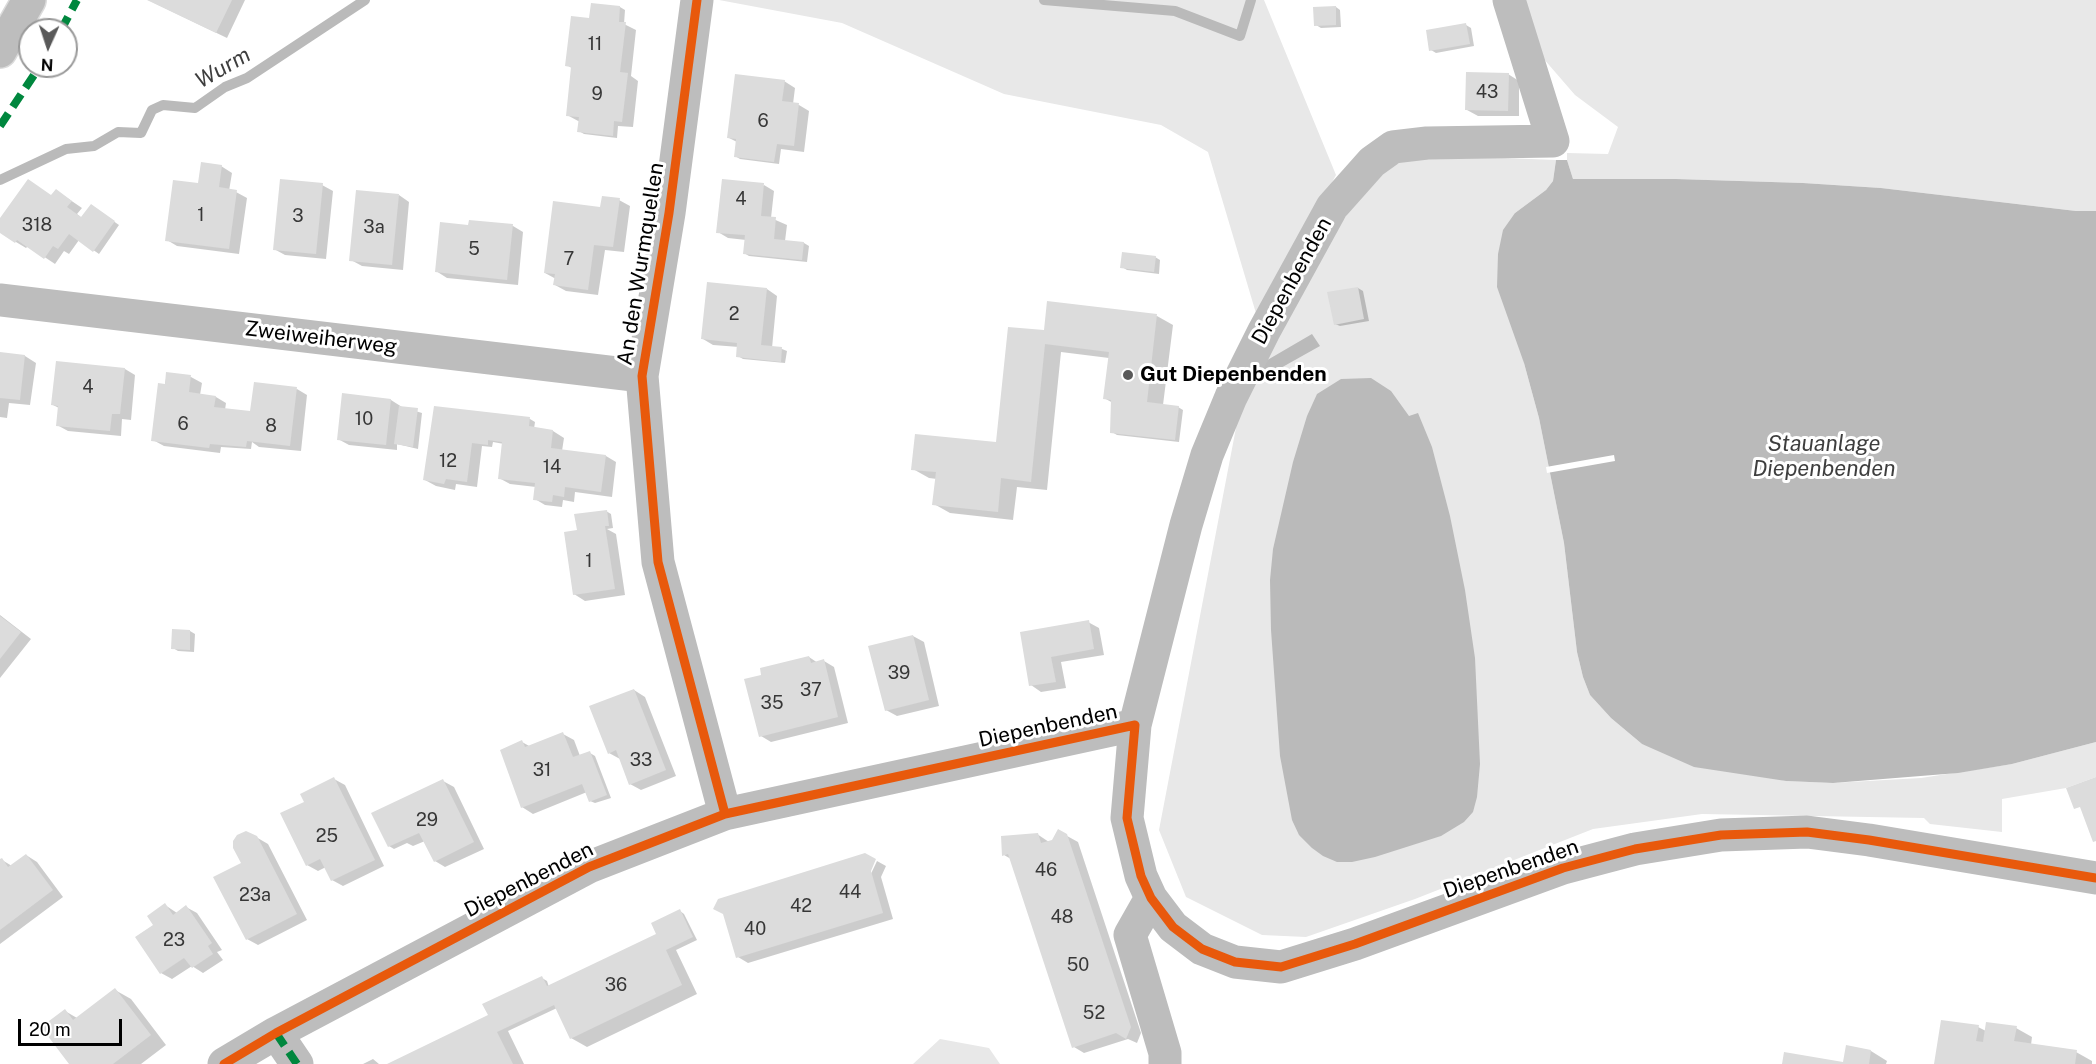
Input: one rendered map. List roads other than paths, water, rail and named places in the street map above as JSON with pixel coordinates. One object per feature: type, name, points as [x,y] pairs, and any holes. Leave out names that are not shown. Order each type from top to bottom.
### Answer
[{"type":"street","points":[[0,51],[29,0]]},
{"type":"street","name":"An den Wurmquellen","points":[[697,0],[669,213],[642,376],[658,562],[725,814]]},
{"type":"street","name":"Diepenbenden","points":[[1509,0],[1553,141],[1427,142],[1394,147],[1372,162],[1332,207],[1259,340],[1231,397],[1207,455],[1186,525],[1135,726],[1127,818],[1141,876],[1151,898],[1173,927],[1202,949],[1235,962],[1281,967],[1355,944],[1563,868],[1635,849],[1721,835],[1807,832],[1869,840],[2096,878]]},
{"type":"street","name":"Zweiweiherweg","points":[[0,300],[642,376]]},
{"type":"street","name":"Diepenbenden","points":[[224,1064],[276,1033],[589,867],[725,814],[1135,726]]},
{"type":"street","points":[[1151,898],[1130,935],[1165,1053],[1165,1064]]},
{"type":"street","points":[[276,1033],[297,1064]]},
{"type":"water","name":"Stauanlage Diepenbenden","points":[[1556,160],[1567,160],[1573,179],[1803,183],[1881,188],[2076,211],[2096,211],[2096,742],[2012,764],[1958,773],[1833,783],[1786,781],[1694,767],[1642,744],[1611,718],[1590,695],[1583,677],[1577,652],[1564,543],[1539,418],[1524,363],[1497,287],[1498,254],[1503,230],[1515,213],[1546,190],[1553,181]]},
{"type":"water","points":[[1312,334],[1320,346],[1270,374],[1263,372],[1261,368],[1264,362]]},
{"type":"water","points":[[1371,378],[1391,391],[1409,416],[1418,413],[1432,447],[1450,516],[1465,590],[1475,658],[1480,764],[1473,812],[1464,822],[1441,836],[1375,857],[1352,862],[1337,862],[1312,848],[1299,835],[1292,820],[1280,756],[1271,630],[1270,580],[1273,549],[1293,462],[1307,416],[1317,394],[1341,379]]},
{"type":"waterway","name":"Wurm","points":[[0,180],[66,149],[94,146],[118,132],[141,133],[152,110],[163,105],[195,108],[225,87],[247,78],[365,0]]},
{"type":"waterway","name":"Wurm","points":[[1044,0],[1175,11],[1240,36],[1251,0]]},
{"type":"place","name":"Gut Diepenbenden","points":[[1128,375]]}]
